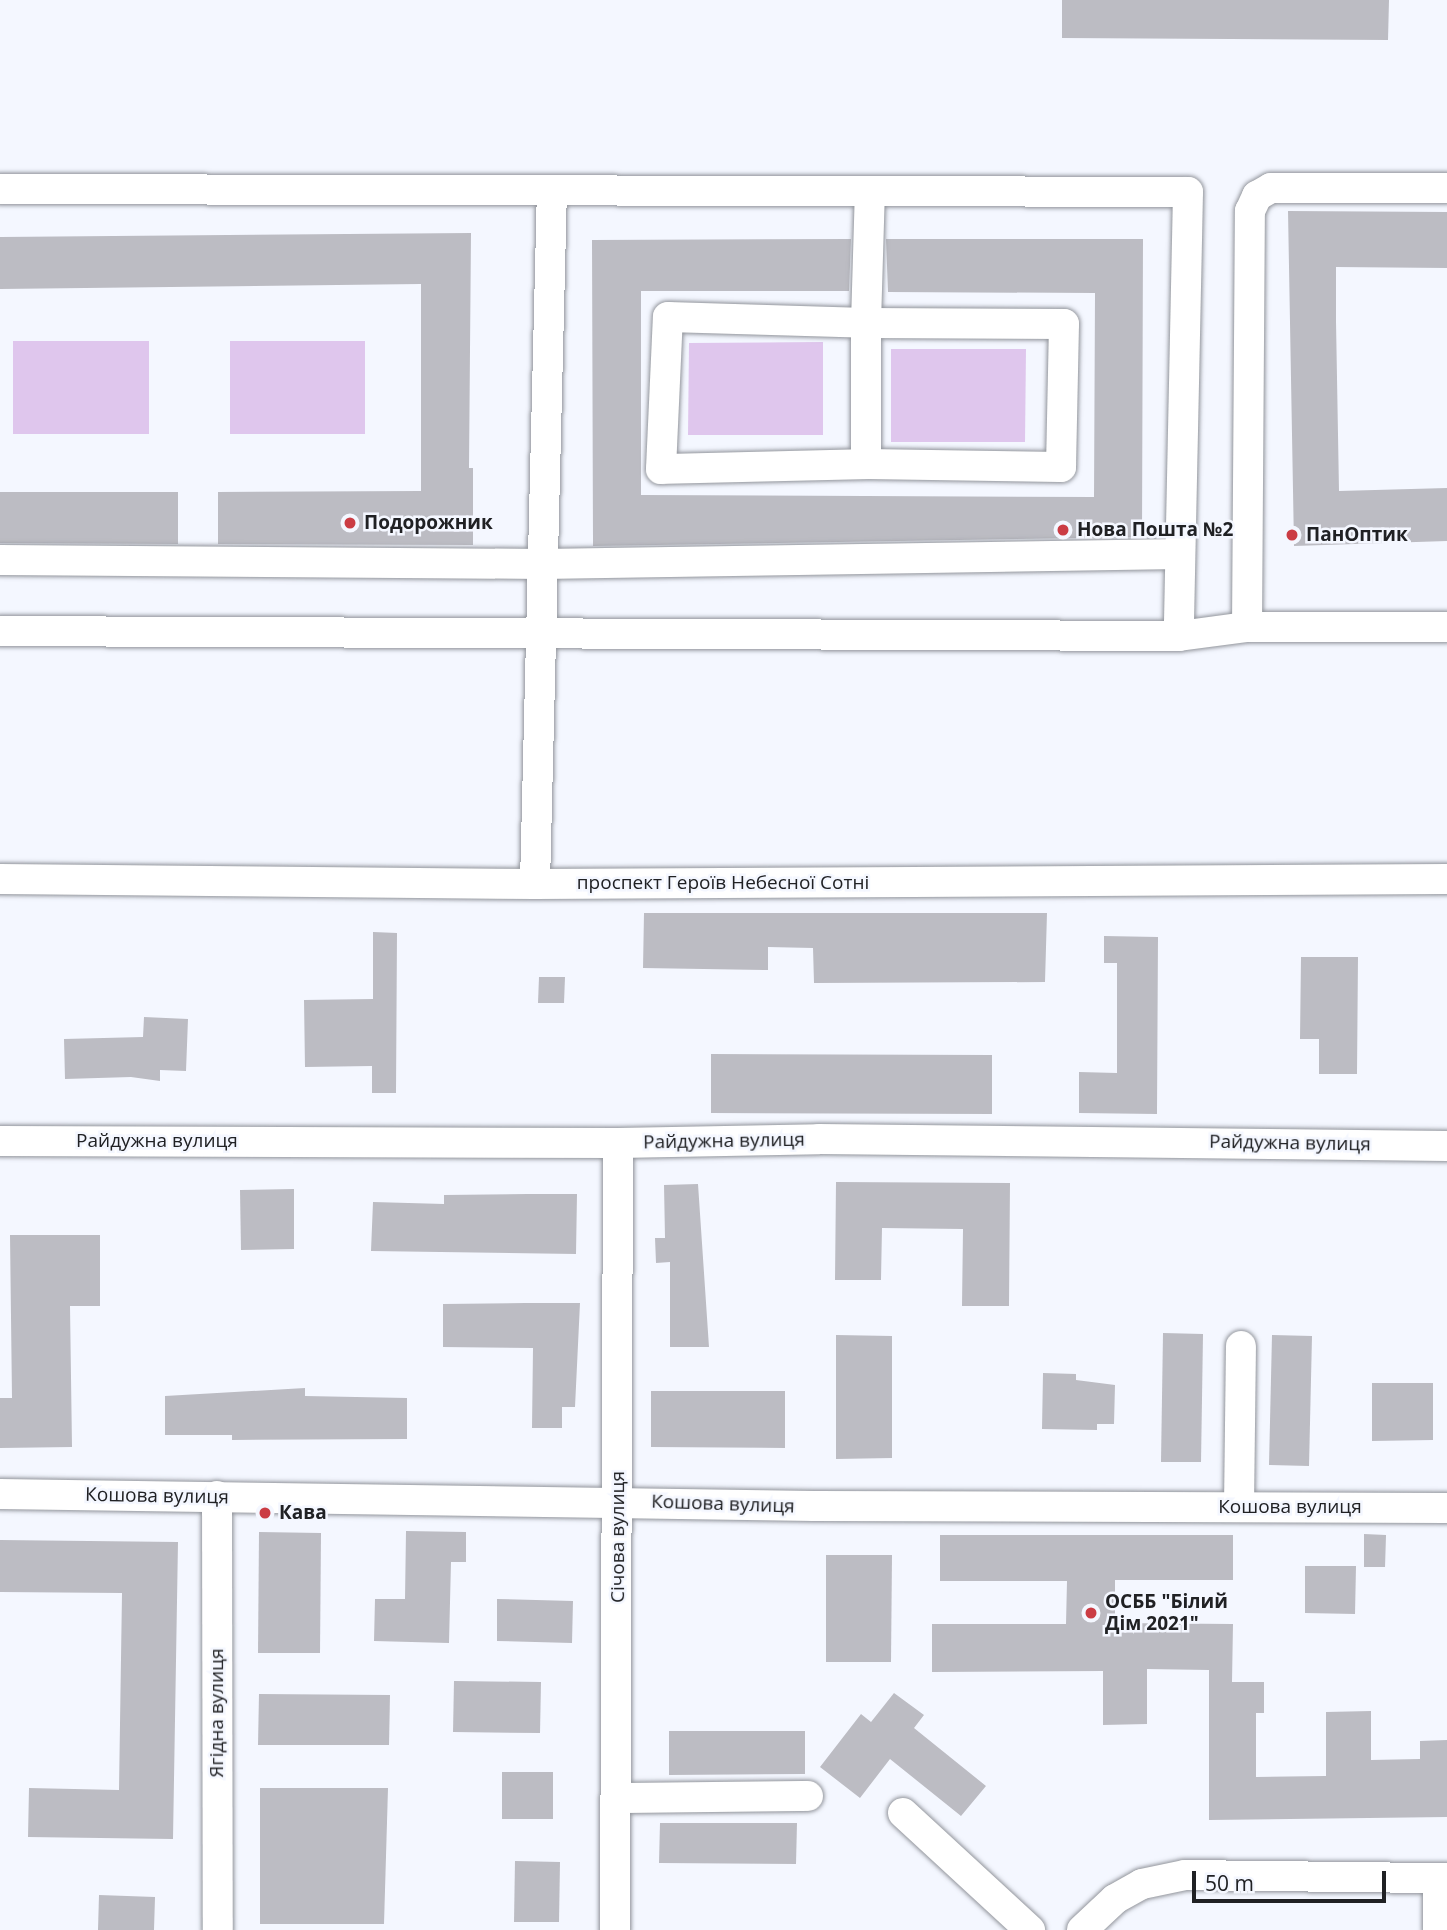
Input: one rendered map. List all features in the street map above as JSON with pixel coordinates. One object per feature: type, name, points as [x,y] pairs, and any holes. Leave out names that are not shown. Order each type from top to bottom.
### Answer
[{"type":"street","points":[[1247,626],[1254,203],[1271,188],[1447,188]]},
{"type":"street","points":[[0,189],[1188,192],[1179,636]]},
{"type":"street","points":[[535,884],[552,190]]},
{"type":"street","points":[[866,464],[870,191]]},
{"type":"street","points":[[668,317],[866,323],[1064,324],[1061,467],[866,464],[661,468],[668,317]]},
{"type":"street","points":[[0,560],[542,564],[1180,554]]},
{"type":"street","points":[[0,631],[1179,636],[1247,626],[1447,627]]},
{"type":"street","name":"проспект Героїв Небесної Сотні","points":[[0,879],[535,884],[1447,879]]},
{"type":"street","name":"Райдужна вулиця","points":[[0,1141],[618,1143],[819,1139],[1447,1146]]},
{"type":"street","name":"Січова вулиця","points":[[615,1930],[618,1143]]},
{"type":"street","points":[[1239,1507],[1241,1346]]},
{"type":"street","name":"Кошова вулиця","points":[[0,1494],[618,1500],[814,1506],[1447,1507]]},
{"type":"street","name":"Ягідна вулиця","points":[[217,1496],[218,1930]]},
{"type":"street","points":[[617,1798],[808,1796]]},
{"type":"street","points":[[903,1813],[1030,1930]]},
{"type":"street","points":[[1082,1930],[1115,1899],[1142,1884],[1185,1875],[1442,1878],[1438,1930]]},
{"type":"shaded area","points":[[13,341],[149,341],[149,434],[13,434]]},
{"type":"shaded area","points":[[230,341],[365,341],[365,434],[230,434]]},
{"type":"shaded area","points":[[823,342],[823,435],[688,435],[689,343]]},
{"type":"shaded area","points":[[891,349],[1026,349],[1025,442],[891,442]]},
{"type":"building","points":[[1062,0],[1389,0],[1388,40],[1062,38]]},
{"type":"building","points":[[1288,211],[1447,212],[1447,268],[1336,267],[1336,321],[1339,491],[1447,488],[1447,541],[1294,546]]},
{"type":"building","points":[[471,233],[469,468],[473,468],[473,545],[218,544],[218,492],[421,491],[421,284],[0,289],[0,237]]},
{"type":"building","points":[[851,239],[849,291],[641,291],[641,495],[1094,497],[1095,293],[888,292],[886,239],[1143,239],[1142,537],[593,546],[592,240]]},
{"type":"building","points":[[0,492],[178,492],[178,544],[0,543]]},
{"type":"building","points":[[644,913],[1047,913],[1045,982],[814,983],[813,948],[768,947],[768,970],[643,968]]},
{"type":"building","points":[[373,932],[397,933],[396,1093],[372,1093],[372,1066],[305,1067],[304,1000],[373,999]]},
{"type":"building","points":[[1104,936],[1158,937],[1157,1114],[1079,1113],[1079,1072],[1117,1073],[1117,963],[1104,963]]},
{"type":"building","points":[[1301,957],[1358,957],[1357,1074],[1319,1074],[1319,1039],[1300,1039]]},
{"type":"building","points":[[539,977],[565,977],[564,1003],[538,1003]]},
{"type":"building","points":[[144,1017],[188,1019],[186,1071],[160,1070],[160,1081],[131,1077],[65,1079],[64,1039],[143,1037]]},
{"type":"building","points":[[711,1054],[992,1055],[992,1114],[711,1113]]},
{"type":"building","points":[[836,1182],[1010,1183],[1009,1306],[962,1306],[963,1229],[882,1228],[881,1280],[835,1280]]},
{"type":"building","points":[[698,1184],[709,1347],[670,1347],[670,1262],[656,1263],[655,1238],[665,1238],[664,1185]]},
{"type":"building","points":[[294,1189],[294,1249],[241,1250],[240,1190]]},
{"type":"building","points":[[577,1194],[576,1254],[371,1251],[373,1202],[444,1204],[444,1195]]},
{"type":"building","points":[[10,1235],[100,1235],[100,1306],[70,1306],[72,1447],[0,1448],[0,1398],[12,1398]]},
{"type":"building","points":[[580,1303],[575,1407],[562,1407],[562,1428],[532,1428],[533,1348],[443,1347],[443,1304]]},
{"type":"building","points":[[1163,1333],[1203,1334],[1201,1462],[1161,1462]]},
{"type":"building","points":[[836,1335],[892,1336],[892,1458],[836,1459]]},
{"type":"building","points":[[1272,1335],[1312,1336],[1309,1466],[1269,1465]]},
{"type":"building","points":[[1043,1373],[1076,1374],[1076,1380],[1115,1385],[1114,1424],[1097,1424],[1097,1430],[1042,1429]]},
{"type":"building","points":[[1372,1383],[1433,1383],[1433,1440],[1372,1441]]},
{"type":"building","points":[[305,1388],[305,1396],[407,1398],[407,1439],[232,1440],[232,1435],[165,1435],[165,1396]]},
{"type":"building","points":[[651,1391],[785,1391],[785,1448],[651,1447]]},
{"type":"building","points":[[406,1531],[466,1532],[466,1562],[451,1562],[449,1643],[374,1641],[375,1599],[405,1599]]},
{"type":"building","points":[[259,1532],[321,1533],[320,1653],[258,1653]]},
{"type":"building","points":[[1364,1534],[1386,1535],[1385,1567],[1364,1567]]},
{"type":"building","points":[[940,1535],[1233,1535],[1233,1580],[1115,1580],[1115,1623],[1233,1624],[1232,1682],[1264,1682],[1264,1713],[1256,1713],[1256,1777],[1326,1776],[1326,1712],[1371,1711],[1371,1760],[1420,1759],[1420,1741],[1447,1740],[1447,1817],[1209,1820],[1209,1670],[1147,1669],[1147,1724],[1103,1725],[1103,1671],[932,1672],[932,1624],[1066,1624],[1067,1581],[940,1581]]},
{"type":"building","points":[[0,1540],[178,1542],[173,1839],[28,1837],[29,1788],[119,1790],[122,1593],[0,1592]]},
{"type":"building","points":[[826,1555],[892,1555],[891,1662],[826,1662]]},
{"type":"building","points":[[1305,1566],[1356,1566],[1355,1614],[1305,1613]]},
{"type":"building","points":[[497,1599],[573,1601],[572,1643],[497,1641]]},
{"type":"building","points":[[454,1681],[541,1682],[540,1733],[453,1732]]},
{"type":"building","points":[[894,1693],[924,1715],[914,1728],[986,1786],[961,1816],[890,1759],[860,1798],[820,1767],[861,1714],[871,1722]]},
{"type":"building","points":[[259,1694],[390,1695],[389,1745],[258,1745]]},
{"type":"building","points":[[669,1731],[805,1731],[805,1774],[669,1775]]},
{"type":"building","points":[[502,1772],[553,1772],[553,1819],[502,1819]]},
{"type":"building","points":[[260,1788],[388,1788],[384,1924],[260,1924]]},
{"type":"building","points":[[660,1823],[797,1823],[796,1864],[659,1863]]},
{"type":"building","points":[[515,1861],[560,1862],[559,1922],[514,1922]]},
{"type":"building","points":[[99,1895],[155,1897],[154,1930],[98,1930]]},
{"type":"place","name":"Подорожник","points":[[350,523]]},
{"type":"place","name":"Нова Пошта №2","points":[[1063,530]]},
{"type":"place","name":"ПанОптик","points":[[1292,535]]},
{"type":"place","name":"Кава","points":[[265,1513]]},
{"type":"place","name":"ОСББ \"Білий Дім 2021\"","points":[[1091,1613]]}]
